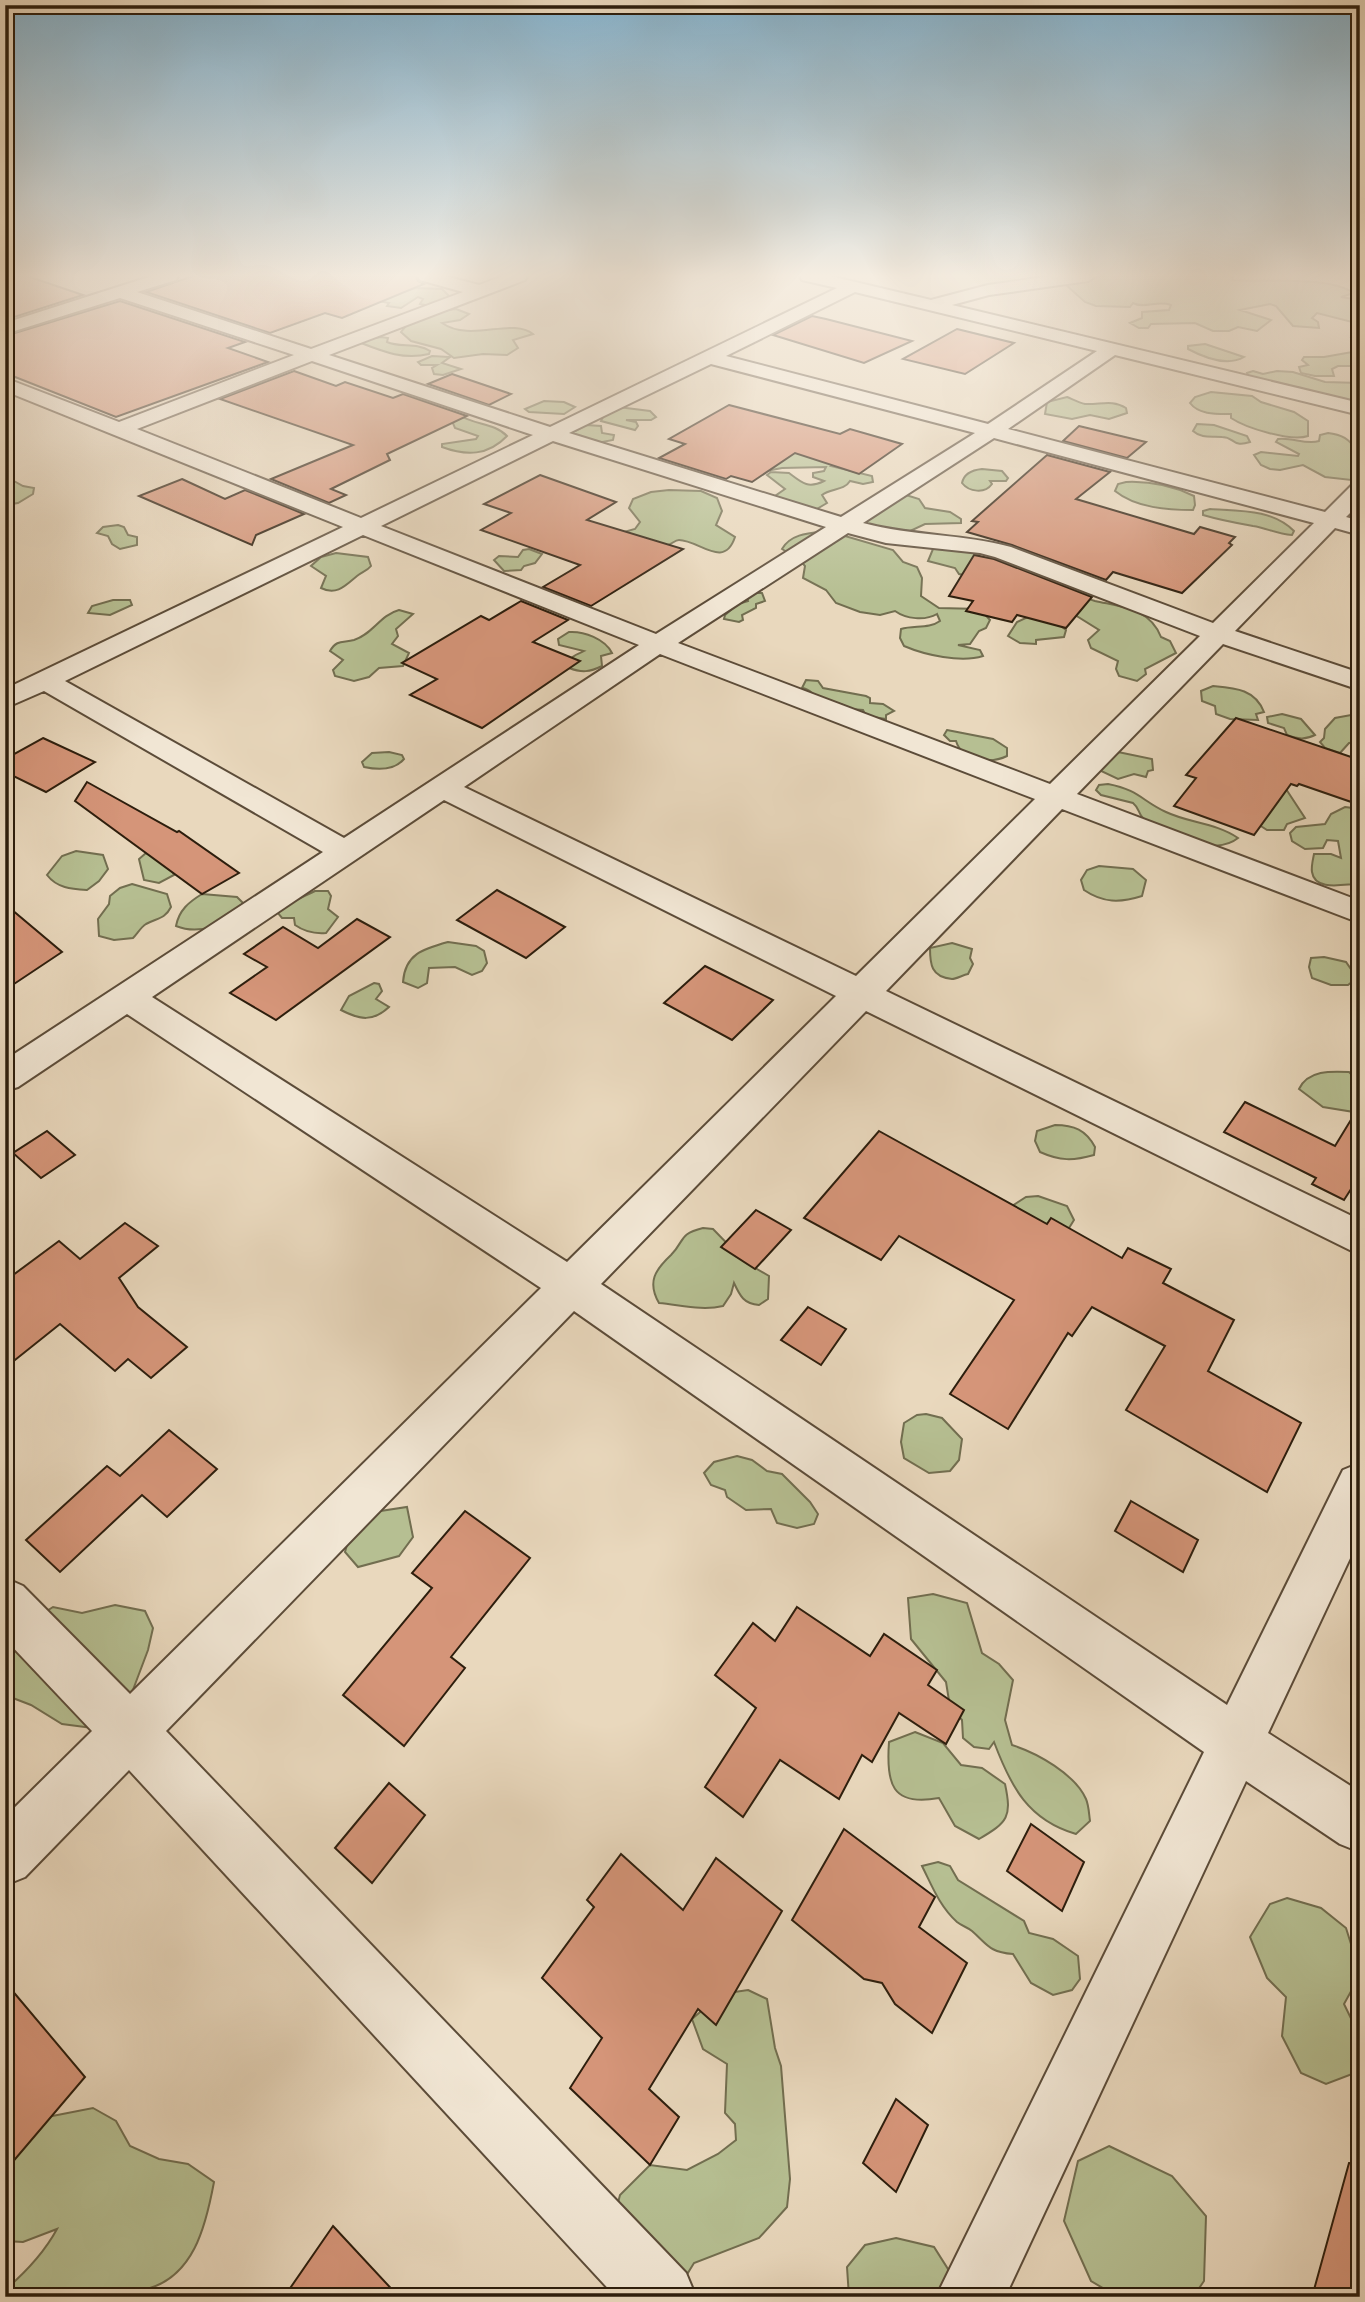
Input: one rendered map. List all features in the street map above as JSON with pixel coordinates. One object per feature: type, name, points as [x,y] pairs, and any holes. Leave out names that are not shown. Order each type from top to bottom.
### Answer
[{"type":"street","points":[[119,429],[239,383]]},
{"type":"street","points":[[395,383],[842,525],[886,536],[981,546],[1003,552],[1218,634],[1360,682]]},
{"type":"street","points":[[5,700],[659,383]]},
{"type":"street","points":[[805,383],[1345,524]]},
{"type":"street","points":[[5,1078],[658,644],[989,433],[1062,383]]},
{"type":"street","points":[[1254,383],[1360,409]]},
{"type":"street","points":[[5,384],[658,644],[1360,913]]},
{"type":"street","points":[[5,1857],[1218,634],[1345,524],[1360,490]]},
{"type":"street","points":[[45,681],[345,851]]},
{"type":"street","points":[[441,787],[859,995],[1360,1239]]},
{"type":"street","points":[[127,998],[571,1286],[1236,1743],[1360,1824]]},
{"type":"street","points":[[970,2297],[1360,1485]]},
{"type":"street","points":[[5,1603],[662,2297]]},
{"type":"green space","points":[[1271,383],[1360,383],[1360,397],[1353,402],[1302,388]]},
{"type":"green space","points":[[1211,392],[1252,396],[1261,402],[1294,412],[1308,421],[1308,436],[1291,437],[1257,430],[1231,418],[1231,414],[1203,412],[1190,403],[1195,397]]},
{"type":"green space","points":[[1067,397],[1085,404],[1116,404],[1126,408],[1127,413],[1109,419],[1090,415],[1072,419],[1045,414],[1047,402]]},
{"type":"green space","points":[[544,401],[564,402],[575,407],[564,414],[529,412],[525,409]]},
{"type":"green space","points":[[618,407],[650,411],[656,417],[651,420],[626,420],[636,422],[638,426],[635,430],[601,421],[605,413]]},
{"type":"green space","points":[[459,415],[497,429],[507,436],[484,451],[468,453],[442,447],[442,444],[476,439],[478,436],[455,428],[452,421]]},
{"type":"green space","points":[[1197,424],[1214,425],[1247,436],[1250,442],[1240,444],[1226,437],[1200,435],[1193,431]]},
{"type":"green space","points":[[586,425],[601,426],[602,433],[614,435],[613,440],[597,443],[570,434]]},
{"type":"green space","points":[[1328,433],[1345,438],[1355,449],[1360,481],[1325,477],[1303,465],[1280,470],[1270,469],[1261,465],[1254,455],[1261,452],[1298,456],[1299,454],[1276,442],[1278,439],[1314,442],[1319,441],[1320,435]]},
{"type":"green space","points":[[759,447],[842,458],[831,466],[872,476],[873,482],[863,484],[850,481],[825,493],[822,495],[827,503],[815,510],[776,501],[775,496],[785,489],[767,475],[771,472],[789,473],[802,482],[814,485],[824,481],[813,477],[813,473],[824,471],[826,467],[766,471]]},
{"type":"green space","points":[[982,469],[1002,471],[1008,478],[1006,481],[990,481],[992,484],[989,487],[977,491],[962,483],[969,473]]},
{"type":"green space","points":[[5,476],[23,486],[34,488],[33,494],[18,503],[5,505]]},
{"type":"green space","points":[[1152,483],[1178,489],[1194,496],[1195,505],[1193,510],[1163,508],[1133,501],[1115,491],[1118,484]]},
{"type":"green space","points":[[701,491],[717,498],[722,511],[716,525],[735,537],[730,547],[724,551],[710,551],[679,540],[668,545],[657,545],[620,533],[635,529],[640,522],[629,508],[633,499],[651,492]]},
{"type":"green space","points":[[906,495],[919,499],[925,508],[950,512],[961,519],[961,523],[925,524],[906,533],[874,528],[860,518]]},
{"type":"green space","points":[[1210,509],[1266,515],[1294,531],[1292,535],[1286,534],[1203,515],[1203,511]]},
{"type":"green space","points":[[103,527],[124,527],[128,535],[137,537],[137,545],[120,549],[112,544],[108,536],[97,533]]},
{"type":"green space","points":[[828,531],[893,550],[903,562],[917,567],[922,578],[921,596],[939,608],[980,609],[990,620],[986,628],[979,631],[970,644],[958,645],[980,650],[983,656],[964,659],[943,657],[904,646],[900,638],[901,629],[936,623],[940,621],[937,614],[916,618],[895,611],[880,615],[860,612],[836,603],[826,590],[803,578],[805,566],[782,549],[796,537]]},
{"type":"green space","points":[[529,549],[542,554],[535,563],[524,566],[521,570],[504,571],[494,560],[499,556],[518,557],[523,550]]},
{"type":"green space","points":[[933,549],[969,550],[983,558],[973,577],[959,574],[955,568],[928,561]]},
{"type":"green space","points":[[336,553],[368,557],[371,566],[341,588],[332,591],[321,588],[326,576],[311,566],[321,557]]},
{"type":"green space","points":[[1064,588],[1091,600],[1125,607],[1142,614],[1156,627],[1161,637],[1170,641],[1176,653],[1145,669],[1146,674],[1137,681],[1119,676],[1116,669],[1118,661],[1091,648],[1088,640],[1099,630],[1067,610]]},
{"type":"green space","points":[[753,593],[762,593],[765,601],[756,604],[756,608],[742,615],[743,620],[739,622],[724,619],[738,604],[748,601],[747,597]]},
{"type":"green space","points":[[113,600],[130,600],[132,605],[110,615],[88,613],[92,606]]},
{"type":"green space","points":[[399,610],[413,614],[396,629],[398,636],[392,644],[409,653],[403,666],[379,668],[369,677],[354,681],[335,676],[333,670],[343,660],[330,651],[333,647],[361,637],[392,612]]},
{"type":"green space","points":[[1032,615],[1052,619],[1066,630],[1064,637],[1036,640],[1036,644],[1020,643],[1008,636],[1017,622]]},
{"type":"green space","points":[[569,632],[594,637],[612,653],[601,656],[602,666],[594,670],[569,668],[571,658],[584,651],[559,645],[558,639]]},
{"type":"green space","points":[[806,680],[818,681],[823,688],[866,696],[870,698],[870,703],[883,704],[894,711],[886,715],[886,719],[866,716],[863,710],[850,709],[821,699],[802,688]]},
{"type":"green space","points":[[1213,686],[1250,694],[1264,712],[1256,714],[1258,720],[1230,719],[1216,714],[1215,706],[1202,701],[1201,691]]},
{"type":"green space","points":[[1282,714],[1301,719],[1315,735],[1305,738],[1287,735],[1284,728],[1268,723],[1267,717]]},
{"type":"green space","points":[[1351,715],[1360,719],[1360,742],[1349,743],[1340,753],[1325,748],[1320,742],[1324,738],[1325,729],[1335,718]]},
{"type":"green space","points":[[947,730],[993,739],[1007,748],[1007,756],[993,760],[971,757],[959,748],[956,741],[950,741],[944,735]]},
{"type":"green space","points":[[389,752],[402,755],[404,759],[396,766],[386,769],[364,767],[362,762],[372,753]]},
{"type":"green space","points":[[1118,752],[1152,759],[1153,770],[1148,771],[1146,777],[1134,774],[1118,779],[1099,770]]},
{"type":"green space","points":[[1108,784],[1134,793],[1175,816],[1221,829],[1238,838],[1216,846],[1174,838],[1150,825],[1133,803],[1101,795],[1096,790],[1099,785]]},
{"type":"green space","points":[[1286,789],[1305,818],[1287,824],[1284,830],[1267,830],[1250,819]]},
{"type":"green space","points":[[1345,807],[1360,809],[1360,884],[1325,885],[1314,879],[1314,854],[1331,854],[1341,858],[1338,841],[1327,840],[1323,848],[1305,849],[1292,841],[1290,833],[1296,827],[1325,824],[1331,814]]},
{"type":"green space","points":[[76,851],[103,855],[108,869],[99,881],[87,890],[60,885],[47,875],[62,856]]},
{"type":"green space","points":[[146,853],[171,867],[174,875],[159,883],[144,880],[139,859]]},
{"type":"green space","points":[[1099,866],[1133,869],[1146,880],[1142,896],[1112,900],[1084,890],[1081,880],[1087,870]]},
{"type":"green space","points":[[132,884],[167,894],[171,907],[169,911],[144,925],[133,938],[114,940],[99,936],[98,919],[109,904],[110,896],[120,888]]},
{"type":"green space","points":[[315,891],[328,891],[331,896],[328,909],[338,917],[326,933],[302,929],[295,925],[294,918],[282,918],[277,912],[291,903]]},
{"type":"green space","points":[[202,894],[237,897],[243,903],[231,918],[222,923],[204,929],[176,926],[185,907]]},
{"type":"green space","points":[[448,942],[476,946],[484,951],[487,963],[482,971],[472,975],[455,967],[429,968],[427,983],[418,988],[403,982],[407,965],[417,954]]},
{"type":"green space","points":[[952,943],[972,949],[970,958],[973,964],[968,974],[952,979],[940,976],[933,969],[930,948]]},
{"type":"green space","points":[[1324,957],[1346,962],[1357,978],[1348,985],[1331,985],[1312,978],[1309,967],[1311,958]]},
{"type":"green space","points":[[374,983],[379,984],[382,991],[376,999],[389,1007],[383,1012],[366,1018],[341,1010],[349,996]]},
{"type":"green space","points":[[1349,1072],[1360,1083],[1360,1113],[1323,1107],[1299,1089],[1314,1075]]},
{"type":"green space","points":[[1055,1125],[1074,1127],[1083,1133],[1095,1147],[1094,1155],[1067,1159],[1040,1152],[1035,1141],[1037,1131]]},
{"type":"green space","points":[[1038,1196],[1067,1206],[1074,1220],[1069,1228],[1050,1230],[1012,1206],[1026,1197]]},
{"type":"green space","points":[[703,1228],[713,1229],[745,1262],[769,1276],[768,1299],[759,1305],[750,1303],[734,1283],[723,1306],[699,1308],[659,1303],[653,1283],[657,1271],[686,1235]]},
{"type":"green space","points":[[917,1415],[942,1418],[962,1439],[959,1460],[950,1471],[929,1473],[904,1458],[901,1442],[904,1423]]},
{"type":"green space","points":[[737,1456],[752,1460],[767,1471],[782,1474],[818,1514],[814,1524],[797,1528],[777,1523],[771,1509],[746,1510],[727,1497],[725,1490],[711,1485],[704,1473],[714,1462]]},
{"type":"green space","points":[[407,1507],[413,1537],[399,1556],[358,1567],[345,1552],[352,1527],[374,1512]]},
{"type":"green space","points":[[933,1594],[967,1603],[982,1653],[999,1664],[1013,1680],[1005,1720],[1012,1745],[1033,1753],[1054,1766],[1081,1790],[1087,1802],[1090,1821],[1076,1834],[1045,1820],[1023,1800],[1007,1773],[994,1742],[989,1749],[974,1747],[963,1738],[962,1720],[950,1707],[946,1682],[911,1639],[908,1598]]},
{"type":"green space","points":[[115,1605],[145,1611],[153,1628],[148,1650],[128,1703],[100,1729],[62,1724],[31,1705],[5,1695],[5,1660],[10,1640],[15,1633],[53,1607],[82,1613]]},
{"type":"green space","points":[[915,1732],[943,1743],[961,1765],[982,1768],[1005,1784],[1008,1804],[1002,1823],[979,1839],[955,1826],[939,1798],[911,1799],[895,1789],[889,1769],[889,1742]]},
{"type":"green space","points":[[938,1862],[950,1866],[958,1880],[1024,1921],[1029,1933],[1053,1939],[1078,1956],[1080,1979],[1072,1990],[1053,1995],[1031,1983],[1013,1954],[994,1950],[957,1922],[941,1903],[922,1866]]},
{"type":"green space","points":[[1287,1898],[1321,1908],[1346,1928],[1356,1960],[1354,1986],[1344,2004],[1360,2037],[1360,2071],[1326,2084],[1301,2073],[1282,2036],[1286,1997],[1267,1978],[1250,1937],[1270,1904]]},
{"type":"green space","points":[[748,1990],[767,1999],[775,2048],[781,2066],[790,2179],[787,2207],[759,2238],[694,2263],[686,2276],[612,2226],[620,2195],[650,2165],[687,2170],[718,2154],[736,2140],[735,2124],[725,2113],[727,2064],[703,2049],[692,2019],[721,1994]]},
{"type":"green space","points":[[93,2108],[116,2121],[130,2146],[159,2159],[188,2164],[214,2182],[207,2215],[195,2248],[174,2275],[143,2290],[110,2291],[106,2297],[5,2297],[5,2290],[34,2262],[57,2229],[23,2242],[5,2241],[5,2140],[32,2120]]},
{"type":"green space","points":[[1109,2146],[1172,2176],[1206,2216],[1204,2281],[1193,2297],[1118,2297],[1091,2281],[1064,2221],[1078,2161]]},
{"type":"green space","points":[[896,2238],[934,2247],[953,2277],[947,2297],[849,2297],[847,2267],[865,2245]]},
{"type":"building","points":[[31,383],[209,383],[116,417]]},
{"type":"building","points":[[261,383],[329,383],[336,386],[349,383],[393,398],[403,394],[467,416],[387,454],[390,460],[331,489],[346,495],[329,503],[271,479],[353,445],[220,399]]},
{"type":"building","points":[[480,383],[511,394],[489,405],[428,384]]},
{"type":"building","points":[[729,405],[840,434],[850,429],[902,444],[859,474],[795,453],[752,482],[731,476],[726,479],[659,458],[685,444],[669,439]]},
{"type":"building","points":[[1079,426],[1146,442],[1127,458],[1063,441]]},
{"type":"building","points":[[1047,455],[1110,472],[1076,499],[1194,534],[1200,527],[1235,537],[1229,543],[1232,545],[1182,593],[1113,572],[1106,580],[1012,545],[967,532],[978,522],[972,521]]},
{"type":"building","points":[[540,475],[616,502],[587,520],[683,549],[591,606],[543,587],[580,565],[481,530],[511,513],[484,504]]},
{"type":"building","points":[[182,479],[225,499],[245,490],[304,514],[256,535],[252,545],[139,496]]},
{"type":"building","points":[[974,555],[994,559],[1092,597],[1066,628],[1017,615],[1012,622],[966,611],[973,601],[949,596]]},
{"type":"building","points":[[521,601],[568,620],[533,642],[580,661],[482,728],[410,695],[437,679],[402,663],[481,616],[489,620]]},
{"type":"building","points":[[1236,718],[1360,760],[1360,805],[1299,784],[1291,784],[1254,835],[1174,806],[1196,778],[1186,775]]},
{"type":"building","points":[[43,738],[95,762],[46,792],[5,772],[5,759]]},
{"type":"building","points":[[87,782],[179,831],[239,873],[202,894],[75,801]]},
{"type":"building","points":[[497,890],[565,927],[526,958],[457,920]]},
{"type":"building","points":[[5,904],[62,952],[5,990]]},
{"type":"building","points":[[357,919],[390,937],[276,1020],[230,993],[267,967],[244,954],[283,927],[318,948]]},
{"type":"building","points":[[705,966],[773,1000],[732,1040],[664,1003]]},
{"type":"building","points":[[1245,1102],[1335,1146],[1360,1105],[1360,1175],[1344,1200],[1312,1184],[1316,1178],[1224,1132]]},
{"type":"building","points":[[47,1131],[75,1155],[41,1178],[13,1153]]},
{"type":"building","points":[[879,1131],[1047,1224],[1051,1218],[1122,1258],[1128,1248],[1171,1269],[1163,1283],[1234,1320],[1208,1371],[1301,1423],[1267,1492],[1126,1410],[1165,1346],[1092,1307],[1072,1336],[1068,1333],[1008,1429],[950,1394],[1014,1300],[899,1236],[881,1260],[804,1218]]},
{"type":"building","points":[[756,1210],[791,1230],[755,1269],[721,1247]]},
{"type":"building","points":[[125,1223],[158,1246],[119,1278],[138,1307],[187,1347],[151,1378],[128,1359],[115,1371],[60,1324],[5,1368],[5,1281],[59,1241],[80,1259]]},
{"type":"building","points":[[808,1307],[846,1329],[821,1365],[781,1340]]},
{"type":"building","points":[[169,1430],[217,1469],[167,1517],[142,1495],[60,1572],[26,1540],[107,1466],[120,1476]]},
{"type":"building","points":[[1131,1501],[1198,1540],[1183,1572],[1115,1531]]},
{"type":"building","points":[[465,1511],[530,1558],[451,1657],[465,1668],[404,1746],[343,1695],[432,1588],[412,1573]]},
{"type":"building","points":[[797,1607],[870,1656],[884,1634],[937,1670],[928,1685],[964,1710],[946,1744],[899,1713],[872,1762],[862,1755],[839,1799],[780,1760],[743,1817],[705,1787],[756,1708],[715,1675],[753,1623],[775,1641]]},
{"type":"building","points":[[389,1783],[425,1815],[372,1883],[335,1848]]},
{"type":"building","points":[[1031,1824],[1084,1862],[1062,1911],[1007,1871]]},
{"type":"building","points":[[844,1829],[935,1897],[919,1927],[967,1963],[932,2033],[895,2004],[882,1983],[864,1979],[792,1920]]},
{"type":"building","points":[[621,1854],[683,1910],[716,1858],[782,1911],[716,2025],[698,2009],[649,2089],[679,2117],[650,2165],[570,2088],[602,2038],[542,1978],[594,1907],[587,1900]]},
{"type":"building","points":[[5,1982],[85,2077],[5,2171]]},
{"type":"building","points":[[896,2099],[928,2125],[896,2192],[863,2163]]},
{"type":"building","points":[[1349,2163],[1360,2164],[1360,2297],[1312,2297]]},
{"type":"building","points":[[333,2226],[399,2297],[284,2297]]}]
